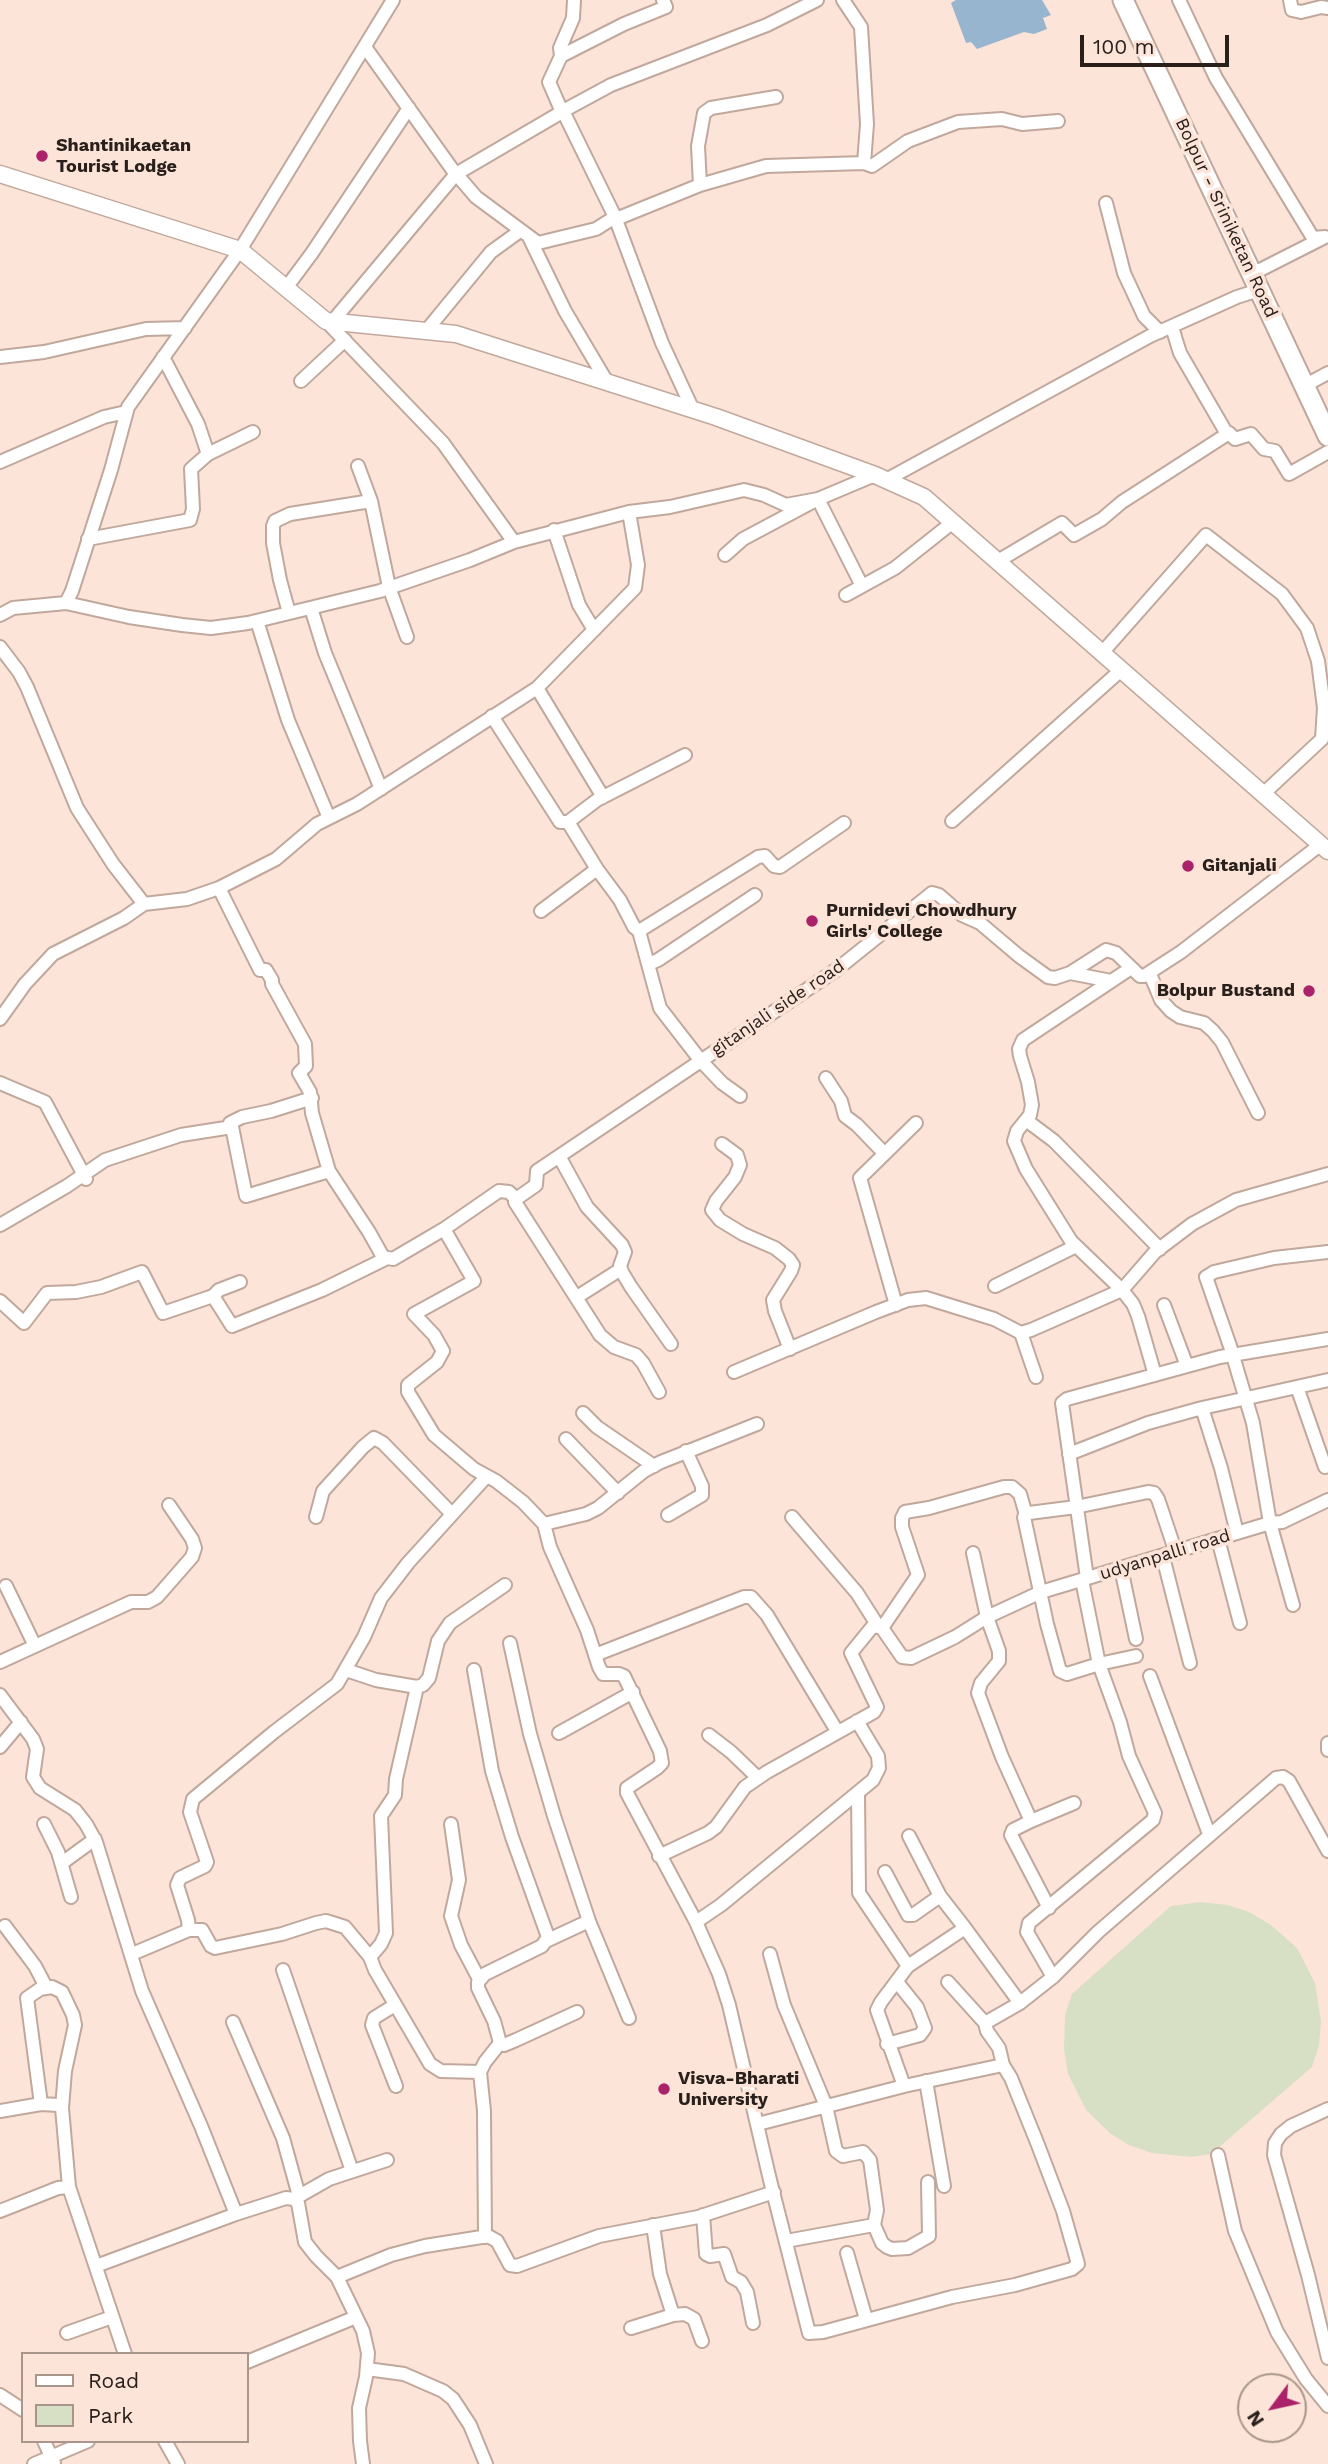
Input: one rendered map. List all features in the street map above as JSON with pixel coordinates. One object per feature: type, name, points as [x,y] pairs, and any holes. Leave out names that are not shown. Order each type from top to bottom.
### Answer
[{"type":"main road","name":"Bolpur - Sriniketan Road","points":[[1124,0],[1304,386],[1323,416],[1328,436]]},
{"type":"street","points":[[66,603],[111,470],[128,407],[240,250],[393,0]]},
{"type":"street","points":[[329,321],[456,174],[562,111],[549,82],[573,18],[574,0]]},
{"type":"street","points":[[561,55],[666,7],[663,0]]},
{"type":"street","points":[[693,410],[662,343],[615,218],[563,111],[611,85],[767,25],[817,0]]},
{"type":"street","points":[[843,0],[861,27],[867,124],[864,163]]},
{"type":"street","points":[[1179,0],[1216,78],[1313,238],[1326,238]]},
{"type":"street","points":[[1290,0],[1292,9],[1301,12],[1328,8]]},
{"type":"street","points":[[365,47],[456,174],[476,197],[538,243],[596,229],[615,218],[700,185],[766,166],[864,163],[872,166],[908,141],[958,122],[1002,119],[1022,124],[1058,121]]},
{"type":"street","points":[[700,185],[698,146],[704,113],[711,108],[776,97]]},
{"type":"street","points":[[286,288],[408,108]]},
{"type":"street","points":[[0,174],[240,250],[329,321],[443,443],[514,542]]},
{"type":"street","points":[[1106,203],[1124,274],[1144,316],[1166,330],[1227,434],[1235,439],[1251,434],[1264,449],[1275,451],[1289,474],[1328,452]]},
{"type":"street","points":[[426,331],[491,252],[524,234]]},
{"type":"street","points":[[524,234],[607,382]]},
{"type":"street","points":[[0,615],[13,608],[66,603],[130,617],[211,628],[257,621],[389,587],[514,542],[629,512],[670,507],[744,490],[786,505],[818,499],[881,478],[1166,330],[1237,298],[1256,282],[1326,238]]},
{"type":"street","points":[[329,321],[456,334],[693,410],[881,478],[924,497],[1324,848],[1150,974],[1140,976],[1116,953],[1106,950],[1070,973]]},
{"type":"street","points":[[0,357],[44,352],[146,329],[185,328]]},
{"type":"street","points":[[301,381],[345,340]]},
{"type":"street","points":[[163,357],[198,424],[208,454]]},
{"type":"street","points":[[1304,386],[1328,373]]},
{"type":"street","points":[[0,462],[104,416],[126,412]]},
{"type":"street","points":[[88,539],[190,520],[193,509],[191,469],[208,454],[253,432]]},
{"type":"street","points":[[998,561],[1062,523],[1074,535],[1227,434]]},
{"type":"street","points":[[358,466],[371,501],[389,587],[407,637]]},
{"type":"street","points":[[725,555],[743,539],[818,499]]},
{"type":"street","points":[[818,499],[862,586]]},
{"type":"street","points":[[289,613],[273,543],[275,521],[290,514],[371,501]]},
{"type":"street","points":[[0,1019],[25,984],[53,954],[124,918],[144,904],[187,899],[219,888],[276,859],[317,824],[381,789],[537,688],[635,588],[638,565],[629,512]]},
{"type":"street","points":[[846,595],[895,568],[953,522]]},
{"type":"street","points":[[554,530],[579,605],[594,630]]},
{"type":"street","points":[[1101,654],[1206,535],[1282,594],[1307,628],[1318,661],[1324,708],[1322,739],[1262,795]]},
{"type":"street","points":[[311,608],[325,653],[381,789]]},
{"type":"street","points":[[257,621],[288,720],[329,818]]},
{"type":"street","points":[[0,647],[4,660],[27,687],[77,808],[113,864],[144,904]]},
{"type":"street","points":[[952,821],[1120,671]]},
{"type":"street","points":[[537,688],[603,797]]},
{"type":"street","points":[[492,716],[560,821],[568,822],[603,797],[685,755]]},
{"type":"street","points":[[568,822],[639,931],[660,1008],[701,1061],[722,1083],[740,1096]]},
{"type":"street","points":[[639,931],[758,857],[765,856],[774,866],[780,867],[844,822]]},
{"type":"street","points":[[541,911],[597,869]]},
{"type":"street","points":[[219,888],[260,970],[266,970],[305,1044],[306,1066],[299,1073],[312,1098],[312,1113],[329,1171],[383,1257],[394,1259],[499,1191],[509,1192],[606,1341],[636,1355],[659,1392]]},
{"type":"street","name":"gitanjali side road","points":[[516,1199],[536,1185],[537,1171],[836,970],[932,893],[939,895],[962,915],[980,923],[1019,957],[1048,977],[1055,978],[1070,973]]},
{"type":"street","points":[[649,964],[755,895]]},
{"type":"street","points":[[1130,968],[1023,1040],[1019,1049],[1032,1105],[1030,1115],[1015,1136],[1017,1151],[1051,1211],[1076,1246],[1122,1290],[1138,1315],[1154,1375]]},
{"type":"street","points":[[1070,973],[1111,981]]},
{"type":"street","points":[[1150,974],[1161,1000],[1171,1011],[1180,1017],[1204,1023],[1213,1031],[1258,1113]]},
{"type":"street","points":[[825,1078],[841,1101],[845,1116],[884,1153]]},
{"type":"street","points":[[0,1083],[45,1102],[85,1177]]},
{"type":"street","points":[[312,1098],[242,1117],[230,1123],[247,1196],[329,1171]]},
{"type":"street","points":[[1026,1121],[1054,1141],[1160,1249]]},
{"type":"street","points":[[895,1305],[860,1178],[916,1123]]},
{"type":"street","points":[[0,1225],[85,1177],[105,1160],[181,1135],[232,1127]]},
{"type":"street","points":[[722,1144],[737,1155],[740,1166],[712,1210],[719,1220],[775,1248],[793,1265],[773,1300],[790,1349]]},
{"type":"street","points":[[559,1156],[587,1207],[622,1245],[625,1252],[621,1269],[671,1344]]},
{"type":"street","points":[[1021,1333],[1122,1290],[1160,1249],[1192,1224],[1236,1200],[1328,1174]]},
{"type":"street","points":[[444,1229],[474,1281],[414,1314],[434,1335],[443,1351],[437,1362],[408,1385],[408,1392],[435,1435],[523,1502],[544,1524],[550,1547],[587,1630],[599,1667],[603,1674],[624,1676],[660,1751],[662,1763],[627,1788],[627,1793],[695,1922],[719,1974],[729,2005],[809,2333],[823,2332],[953,2297],[1015,2285],[1072,2269],[1078,2264],[1063,2211],[1011,2078],[1003,2065],[999,2048],[987,2031],[985,2023],[948,1982]]},
{"type":"street","points":[[995,1286],[1076,1246]]},
{"type":"street","points":[[1293,1605],[1270,1523],[1253,1423],[1206,1280],[1207,1275],[1274,1258],[1328,1252]]},
{"type":"street","points":[[214,1296],[232,1326],[322,1290],[387,1258]]},
{"type":"street","points":[[577,1297],[621,1269]]},
{"type":"street","points":[[0,1301],[24,1323],[47,1293],[76,1292],[101,1287],[142,1272],[163,1312],[214,1296],[219,1290],[240,1282]]},
{"type":"street","points":[[734,1372],[895,1305],[926,1298],[994,1319],[1021,1333],[1036,1377]]},
{"type":"street","points":[[1164,1305],[1187,1366]]},
{"type":"street","points":[[1053,1977],[1027,1929],[1029,1923],[1153,1821],[1155,1813],[1143,1781],[1129,1756],[1089,1626],[1062,1403],[1067,1399],[1232,1355],[1328,1339]]},
{"type":"street","points":[[1069,1454],[1148,1423],[1328,1380]]},
{"type":"street","points":[[1297,1387],[1325,1467]]},
{"type":"street","points":[[1202,1408],[1221,1468],[1237,1533]]},
{"type":"street","points":[[583,1413],[597,1427],[654,1465]]},
{"type":"street","points":[[544,1524],[586,1514],[654,1465],[757,1424]]},
{"type":"street","points":[[316,1517],[323,1491],[374,1438],[383,1443],[452,1514]]},
{"type":"street","points":[[566,1440],[618,1493]]},
{"type":"street","points":[[668,1515],[702,1495],[702,1486],[686,1451]]},
{"type":"street","points":[[188,1930],[188,1920],[177,1885],[180,1878],[205,1866],[207,1862],[190,1812],[193,1799],[337,1684],[364,1637],[381,1598],[486,1476]]},
{"type":"street","points":[[659,1856],[716,1827],[745,1787],[758,1778],[874,1712],[877,1707],[851,1653],[869,1629],[880,1627],[918,1575],[902,1527],[905,1512],[1012,1487],[1020,1493],[1026,1515],[1047,1624],[1060,1671],[1067,1674],[1136,1656]]},
{"type":"street","points":[[1026,1515],[1154,1493],[1158,1499],[1190,1664]]},
{"type":"street","name":"udyanpalli road","points":[[880,1627],[905,1659],[955,1637],[987,1617],[1041,1592],[1270,1523],[1282,1522],[1328,1500]]},
{"type":"street","points":[[0,1662],[131,1602],[148,1602],[157,1597],[192,1557],[195,1548],[169,1505]]},
{"type":"street","points":[[792,1517],[858,1593],[880,1627]]},
{"type":"street","points":[[1218,1539],[1240,1623]]},
{"type":"street","points":[[973,1553],[999,1661],[981,1684],[978,1693],[1031,1821]]},
{"type":"street","points":[[1121,1568],[1136,1639]]},
{"type":"street","points":[[370,1957],[386,1933],[381,1816],[395,1795],[396,1779],[417,1687],[429,1678],[438,1641],[450,1623],[505,1585]]},
{"type":"street","points":[[6,1586],[35,1646]]},
{"type":"street","points":[[596,1655],[744,1597],[751,1597],[767,1615],[837,1731]]},
{"type":"street","points":[[510,1643],[530,1734],[554,1816],[589,1921],[629,2018]]},
{"type":"street","points":[[346,1670],[376,1680],[417,1687]]},
{"type":"street","points":[[474,1670],[492,1771],[522,1867],[547,1931],[546,1941]]},
{"type":"street","points":[[1150,1676],[1209,1834]]},
{"type":"street","points":[[559,1733],[633,1692]]},
{"type":"street","points":[[0,1695],[37,1749],[33,1777],[40,1788],[75,1810],[95,1839],[142,1991],[236,2214]]},
{"type":"street","points":[[695,1922],[721,1905],[873,1780],[879,1768],[878,1756],[857,1721]]},
{"type":"street","points":[[0,1746],[21,1722]]},
{"type":"street","points":[[709,1735],[758,1778]]},
{"type":"street","points":[[1328,1743],[1328,1750]]},
{"type":"street","points":[[985,2023],[1020,2003],[1053,1977],[1098,1932],[1276,1778],[1283,1777],[1289,1781],[1328,1851]]},
{"type":"street","points":[[858,1793],[859,1893],[908,1966]]},
{"type":"street","points":[[1049,1908],[1011,1835],[1013,1830],[1074,1803]]},
{"type":"street","points":[[44,1824],[62,1863],[71,1897]]},
{"type":"street","points":[[451,1824],[459,1880],[451,1916],[461,1945],[479,1979],[478,1988],[494,2021],[500,2043]]},
{"type":"street","points":[[908,1836],[940,1896],[1020,2003]]},
{"type":"street","points":[[62,1863],[95,1839]]},
{"type":"street","points":[[885,1872],[908,1915],[913,1915],[940,1896]]},
{"type":"street","points":[[479,1979],[485,1973],[589,1921]]},
{"type":"street","points":[[132,1954],[188,1930],[202,1930],[215,1948],[282,1934],[316,1923],[335,1923],[351,1931],[370,1957],[430,2064],[435,2069],[480,2072]]},
{"type":"street","points":[[5,1926],[36,1966],[46,1987]]},
{"type":"street","points":[[904,2086],[877,2010],[908,1966],[965,1928]]},
{"type":"street","points":[[770,1954],[784,2005],[826,2106],[836,2151],[838,2155],[863,2152],[870,2160],[877,2210],[874,2225],[882,2243],[892,2249],[908,2248],[928,2238],[931,2232],[928,2182]]},
{"type":"street","points":[[283,1970],[352,2171]]},
{"type":"street","points":[[887,2044],[920,2035],[925,2028],[917,2007],[897,1982]]},
{"type":"street","points":[[41,2104],[27,2002],[29,1996],[46,1987],[58,1988],[73,2015],[75,2025],[65,2071],[62,2108],[69,2187],[124,2352]]},
{"type":"street","points":[[395,2005],[374,2018],[372,2025],[396,2086]]},
{"type":"street","points":[[500,2043],[504,2045],[578,2012]]},
{"type":"street","points":[[233,2022],[283,2138],[305,2242],[337,2277],[363,2331],[368,2353],[359,2408],[363,2464]]},
{"type":"street","points":[[485,2237],[484,2110],[480,2072],[500,2043]]},
{"type":"street","points":[[758,2124],[904,2086],[1003,2065]]},
{"type":"street","points":[[926,2081],[944,2186]]},
{"type":"street","points":[[0,2111],[41,2104],[58,2105],[62,2108]]},
{"type":"street","points":[[1328,2109],[1291,2126],[1281,2134],[1275,2143],[1273,2155],[1308,2275],[1328,2358]]},
{"type":"street","points":[[1218,2155],[1235,2231],[1277,2332],[1306,2379],[1328,2406]]},
{"type":"street","points":[[96,2266],[236,2214],[296,2197],[329,2179],[387,2160]]},
{"type":"street","points":[[0,2211],[69,2187]]},
{"type":"street","points":[[337,2277],[391,2255],[425,2246],[492,2236],[510,2265],[517,2266],[599,2236],[703,2215],[774,2192]]},
{"type":"street","points":[[703,2215],[706,2254],[724,2254],[732,2277],[741,2282],[747,2292],[752,2323]]},
{"type":"street","points":[[653,2225],[660,2274],[673,2315]]},
{"type":"street","points":[[786,2241],[874,2225]]},
{"type":"street","points":[[847,2253],[866,2319]]},
{"type":"street","points":[[631,2328],[673,2315],[690,2315],[702,2341]]},
{"type":"street","points":[[67,2333],[111,2317]]},
{"type":"street","points":[[248,2362],[356,2317]]},
{"type":"street","points":[[367,2369],[404,2374],[443,2391],[453,2399],[470,2425],[486,2464]]},
{"type":"street","points":[[0,2395],[21,2409]]},
{"type":"street","points":[[45,2443],[52,2461]]},
{"type":"street","points":[[34,2464],[52,2461],[84,2443]]},
{"type":"street","points":[[166,2443],[178,2464]]},
{"type":"green space","points":[[1200,1902],[1228,1905],[1249,1912],[1271,1925],[1297,1948],[1315,1983],[1321,2021],[1319,2045],[1312,2067],[1211,2154],[1192,2157],[1152,2153],[1129,2145],[1111,2134],[1086,2110],[1068,2074],[1064,2049],[1065,2015],[1072,1994],[1171,1906]]},
{"type":"water","points":[[956,0],[1042,0],[1051,15],[1043,18],[1047,29],[1034,34],[1024,32],[977,49],[971,42],[966,43],[951,3]]},
{"type":"place","name":"Shantinikaetan Tourist Lodge","points":[[42,156]]},
{"type":"place","name":"Gitanjali","points":[[1188,866]]},
{"type":"place","name":"Purnidevi Chowdhury Girls' College","points":[[812,921]]},
{"type":"place","name":"Bolpur Bustand","points":[[1309,991]]},
{"type":"place","name":"Visva-Bharati University","points":[[664,2089]]}]
